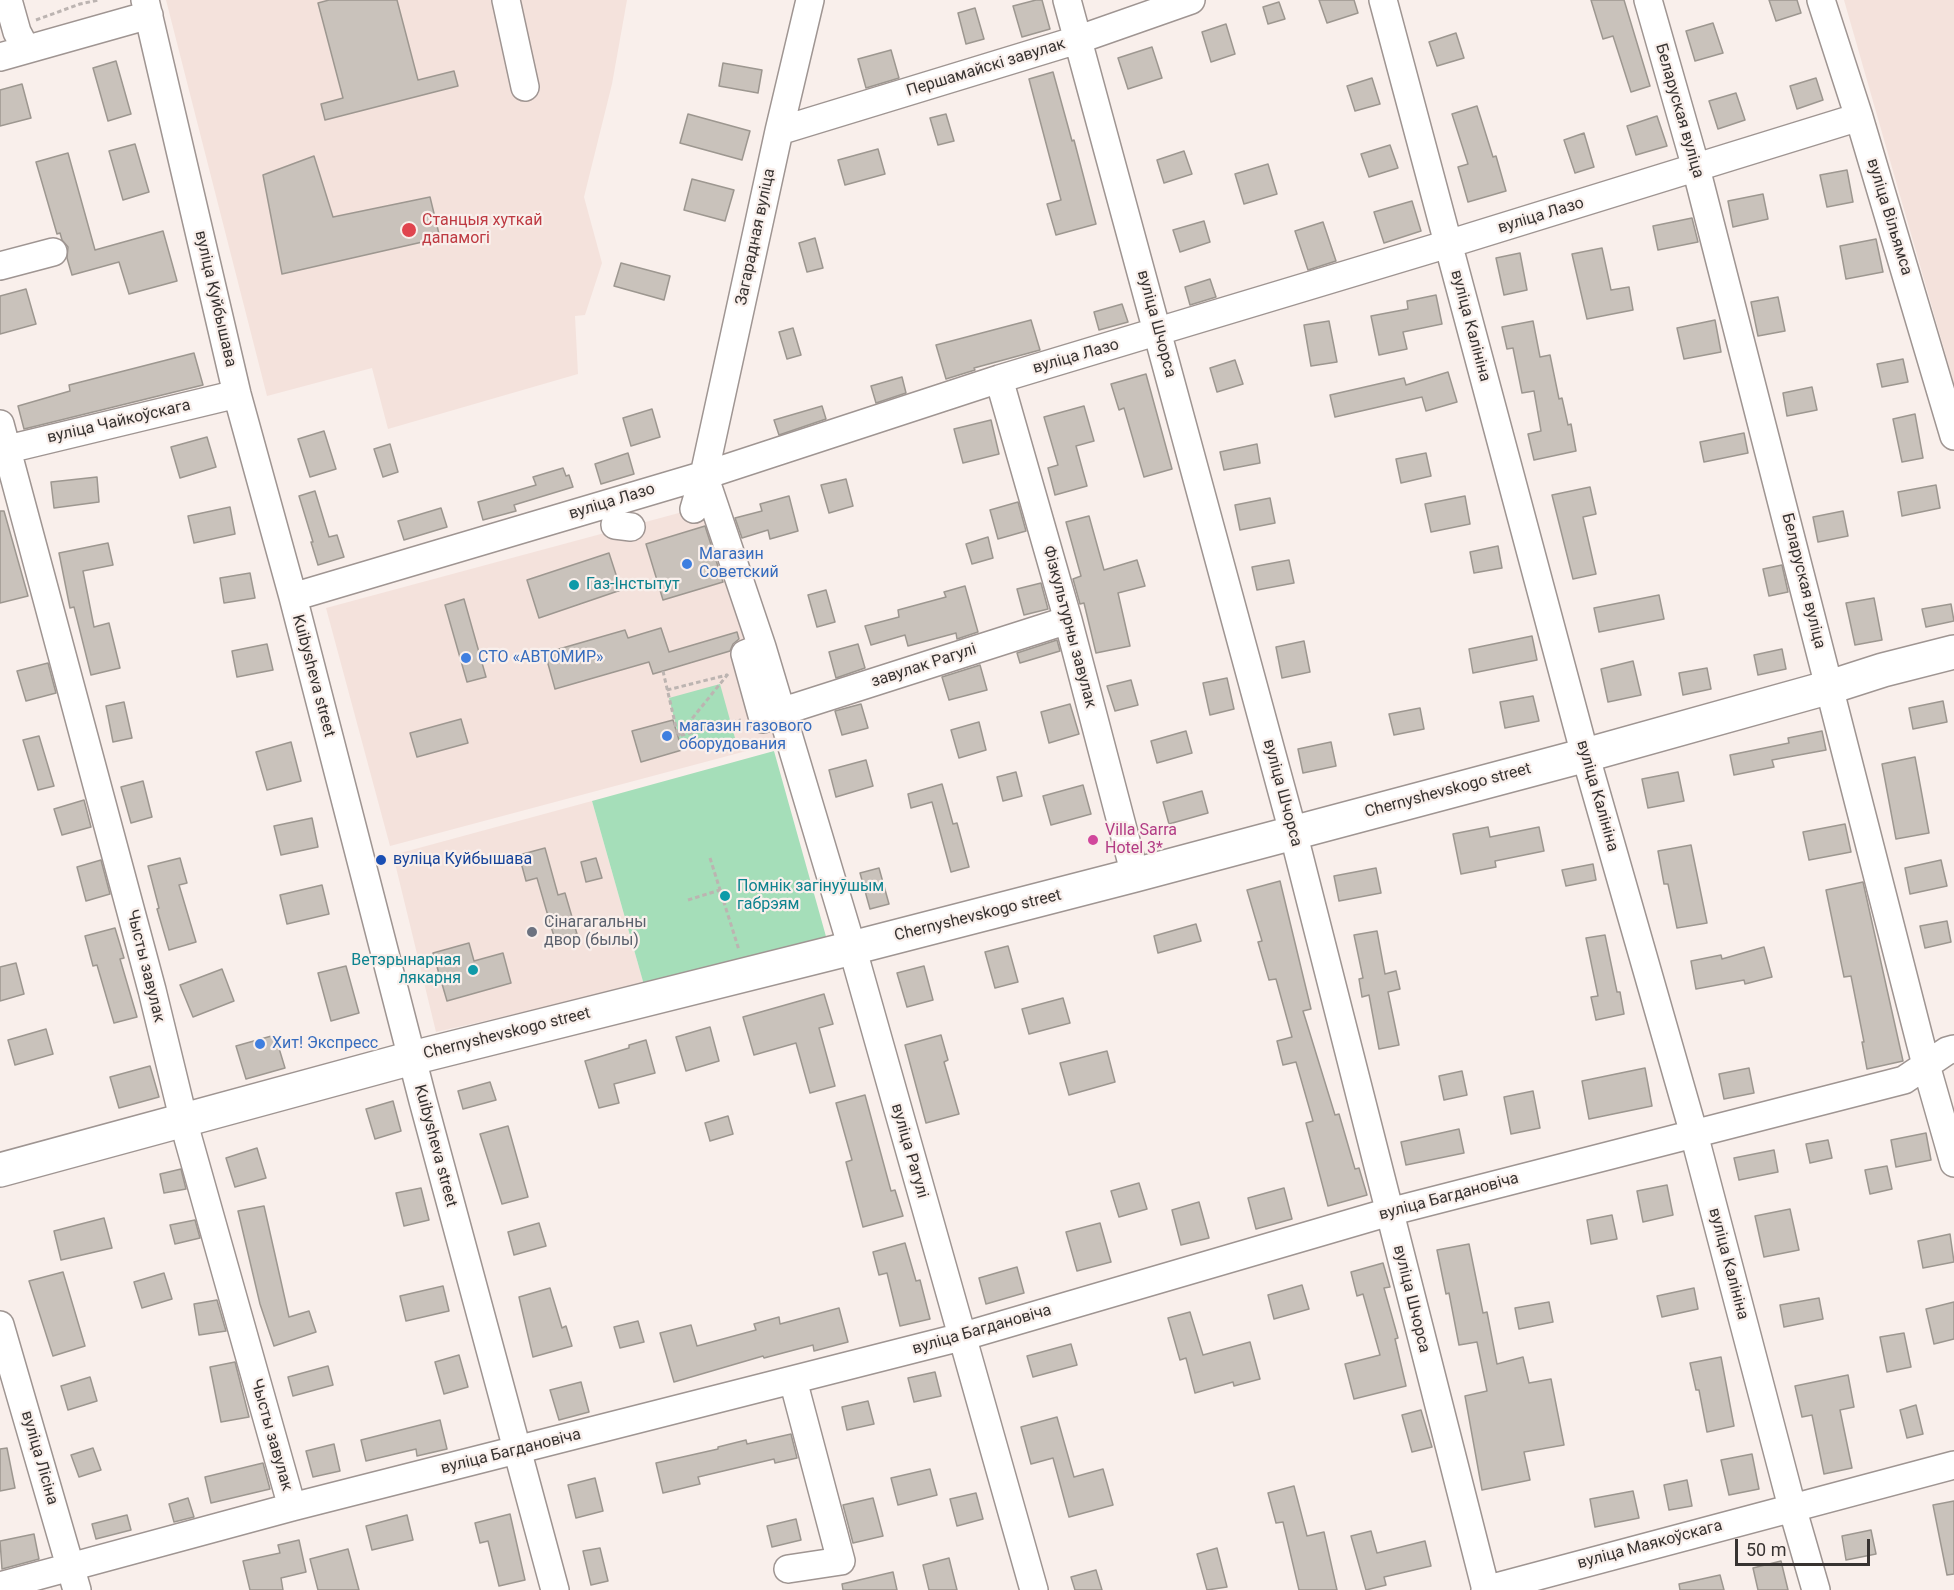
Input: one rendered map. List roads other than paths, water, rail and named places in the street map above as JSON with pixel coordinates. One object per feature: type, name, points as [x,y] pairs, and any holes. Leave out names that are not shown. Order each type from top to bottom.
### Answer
[{"type":"main road","name":"Chernyshevskogo street","points":[[0,1170],[412,1058],[1135,875],[1586,755],[1883,670],[1954,652]]},
{"type":"street","points":[[8,0],[21,38]]},
{"type":"street","points":[[506,0],[525,87]]},
{"type":"street","name":"Загарадная вуліца","points":[[703,494],[779,131],[810,0]]},
{"type":"street","name":"вуліца Шчорса","points":[[1067,0],[1293,832],[1486,1590]]},
{"type":"street","name":"Першамайскі завулак","points":[[779,131],[1077,40],[1191,0]]},
{"type":"street","name":"вуліца Калініна","points":[[1383,0],[1586,755],[1694,1134],[1816,1590]]},
{"type":"street","name":"Беларуская вуліца","points":[[1648,0],[1696,168],[1926,1065],[1954,1163]]},
{"type":"street","name":"вуліца Вільямса","points":[[1821,0],[1859,117],[1954,436]]},
{"type":"street","points":[[0,57],[21,38],[147,8]]},
{"type":"street","name":"вуліца Куйбышава","points":[[147,8],[237,394],[292,597]]},
{"type":"street","name":"вуліца Лазо","points":[[292,597],[703,494],[999,379],[1859,117]]},
{"type":"street","points":[[0,266],[53,252]]},
{"type":"street","name":"Фізкультурны завулак","points":[[999,379],[1068,620],[1135,875]]},
{"type":"street","name":"вуліца Чайкоўскага","points":[[2,441],[237,394]]},
{"type":"street","name":"Чысты завулак","points":[[2,441],[152,990],[183,1121],[292,1507]]},
{"type":"street","name":"вуліца Рагулі","points":[[703,494],[746,661],[781,713],[852,948],[1034,1590]]},
{"type":"street","name":"Kuibysheva street","points":[[292,597],[412,1058],[555,1590]]},
{"type":"street","name":"завулак Рагулі","points":[[781,713],[1068,620]]},
{"type":"street","name":"вуліца Багдановіча","points":[[0,1586],[74,1579],[292,1507],[961,1337],[1389,1212],[1904,1080],[1947,1051],[1954,1049]]},
{"type":"street","name":"вуліца Лісіна","points":[[0,1325],[74,1579]]},
{"type":"street","points":[[788,1569],[841,1561],[793,1380]]},
{"type":"street","name":"вуліца Маякоўскага","points":[[1486,1590],[1954,1465]]},
{"type":"place","name":"Станцыя хуткай дапамогі","points":[[409,230]]},
{"type":"place","name":"Магазин Советский","points":[[687,564]]},
{"type":"place","name":"Газ-Інстытут","points":[[574,585]]},
{"type":"place","name":"СТО «АВТОМИР»","points":[[466,658]]},
{"type":"place","name":"магазин газового оборудования","points":[[667,736]]},
{"type":"place","name":"Villa Sarra Hotel 3*","points":[[1093,840]]},
{"type":"place","name":"вуліца Куйбышава","points":[[381,860]]},
{"type":"place","name":"Помнік загінуўшым габрэям","points":[[725,896]]},
{"type":"place","name":"Сінагагальны двор (былы)","points":[[532,932]]},
{"type":"place","name":"Ветэрынарная лякарня","points":[[473,970]]},
{"type":"place","name":"Хит! Экспресс","points":[[260,1044]]}]
